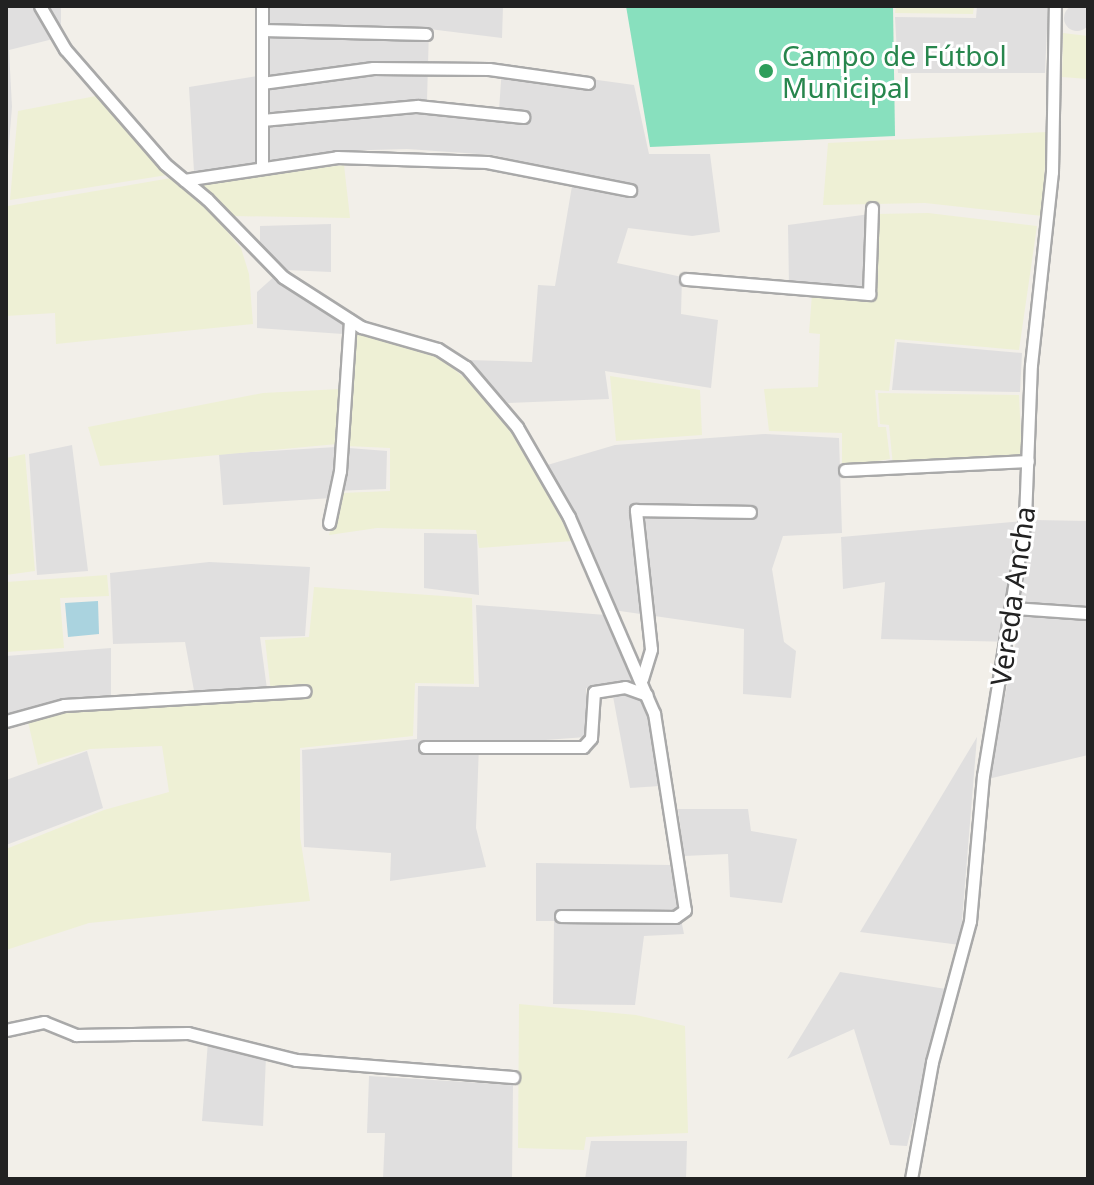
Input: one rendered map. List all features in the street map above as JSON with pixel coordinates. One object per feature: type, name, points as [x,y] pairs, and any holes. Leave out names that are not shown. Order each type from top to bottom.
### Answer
[{"type":"street","points":[[40,6],[95,87],[283,277],[350,320],[387,338],[438,349],[466,367],[517,427],[569,517],[642,679],[658,730],[685,910],[675,917],[561,916]]},
{"type":"street","points":[[262,6],[262,167]]},
{"type":"street","name":"Vereda Ancha","points":[[911,1179],[932,1062],[970,921],[983,776],[1014,608],[1028,461],[1031,365],[1052,172],[1055,6]]},
{"type":"street","points":[[262,30],[426,34]]},
{"type":"street","points":[[262,83],[373,68],[489,69],[588,83]]},
{"type":"street","points":[[262,120],[417,106],[523,117]]},
{"type":"street","points":[[184,180],[337,157],[487,162],[630,190]]},
{"type":"street","points":[[686,279],[869,294],[872,208]]},
{"type":"street","points":[[329,523],[340,471],[350,320]]},
{"type":"street","points":[[845,470],[1028,461]]},
{"type":"street","points":[[642,679],[651,649],[636,510],[750,512]]},
{"type":"street","points":[[1014,608],[1088,613]]},
{"type":"street","points":[[425,747],[583,747],[591,738],[594,692],[625,687],[647,695]]},
{"type":"street","points":[[6,721],[64,705],[305,691]]},
{"type":"street","points":[[6,1030],[44,1022],[83,1036],[188,1033],[296,1060],[513,1077]]},
{"type":"shaded area","points":[[1077,5],[1086,9],[1090,18],[1086,27],[1077,31],[1068,27],[1064,18],[1068,9]]},
{"type":"shaded area","points":[[6,6],[61,6],[61,37],[9,50],[12,107],[6,180]]},
{"type":"shaded area","points":[[259,6],[503,6],[502,38],[429,29],[427,101],[499,110],[502,67],[634,85],[649,154],[710,154],[720,232],[692,236],[628,228],[617,263],[682,277],[681,314],[718,320],[711,388],[605,371],[609,399],[508,403],[469,360],[532,362],[538,285],[555,286],[572,186],[632,196],[634,188],[493,155],[407,149],[334,151],[194,172],[189,87],[258,76]]},
{"type":"shaded area","points":[[977,6],[1048,6],[1045,73],[898,73],[895,17],[976,18]]},
{"type":"shaded area","points":[[870,214],[862,291],[789,285],[788,225]]},
{"type":"shaded area","points":[[331,224],[331,272],[286,270],[260,245],[260,226]]},
{"type":"shaded area","points":[[276,275],[344,325],[343,334],[257,328],[257,292]]},
{"type":"shaded area","points":[[897,342],[1022,353],[1020,392],[892,390]]},
{"type":"shaded area","points":[[765,434],[839,438],[842,533],[783,536],[772,569],[784,642],[796,651],[791,698],[743,694],[744,629],[613,610],[571,508],[544,466],[615,445]]},
{"type":"shaded area","points":[[72,445],[88,571],[37,575],[29,454]]},
{"type":"shaded area","points":[[336,447],[387,451],[386,489],[332,491],[332,498],[223,505],[219,454]]},
{"type":"shaded area","points":[[1034,520],[1088,521],[1088,755],[988,779],[1016,642],[881,639],[885,582],[843,589],[841,537]]},
{"type":"shaded area","points":[[424,533],[477,534],[479,595],[424,588]]},
{"type":"shaded area","points":[[209,562],[310,567],[305,636],[260,637],[267,689],[195,696],[185,642],[113,644],[110,573]]},
{"type":"shaded area","points":[[476,605],[606,615],[637,680],[653,733],[660,786],[630,788],[612,691],[586,688],[586,737],[479,745],[476,828],[486,867],[390,881],[391,853],[304,847],[302,750],[417,739],[418,686],[479,687]]},
{"type":"shaded area","points":[[111,648],[111,700],[6,722],[6,656]]},
{"type":"shaded area","points":[[977,737],[960,945],[860,932]]},
{"type":"shaded area","points":[[87,751],[103,808],[6,845],[6,780]]},
{"type":"shaded area","points":[[678,809],[748,809],[751,831],[797,839],[782,903],[730,897],[728,854],[684,856]]},
{"type":"shaded area","points":[[536,863],[670,865],[684,934],[644,936],[635,1005],[553,1004],[554,921],[536,921]]},
{"type":"shaded area","points":[[840,972],[946,989],[907,1146],[890,1145],[854,1029],[787,1059]]},
{"type":"shaded area","points":[[208,1041],[266,1056],[263,1126],[202,1121]]},
{"type":"shaded area","points":[[369,1076],[513,1085],[512,1179],[383,1179],[385,1133],[367,1133]]},
{"type":"shaded area","points":[[591,1141],[687,1141],[686,1179],[585,1179]]},
{"type":"green space","name":"Campo de Fútbol Municipal","points":[[626,6],[893,6],[895,136],[650,147]]},
{"type":"green space","points":[[896,6],[974,6],[973,14],[895,13]]},
{"type":"green space","points":[[1063,33],[1088,36],[1088,79],[1062,77]]},
{"type":"green space","points":[[96,96],[167,175],[10,200],[18,111]]},
{"type":"green space","points":[[1047,132],[1042,216],[925,203],[823,205],[828,143]]},
{"type":"green space","points":[[344,165],[350,218],[232,216],[197,183]]},
{"type":"green space","points":[[171,178],[210,211],[241,248],[249,274],[253,324],[56,344],[55,313],[6,316],[8,206]]},
{"type":"green space","points":[[928,213],[1037,226],[1019,350],[895,339],[889,391],[875,390],[878,427],[886,427],[890,459],[842,467],[842,433],[769,431],[764,389],[818,387],[820,334],[809,333],[812,294],[872,298],[876,214]]},
{"type":"green space","points":[[348,329],[442,359],[474,386],[511,428],[573,541],[479,548],[476,530],[377,528],[329,535],[342,493],[390,491],[390,448],[346,446]]},
{"type":"green space","points":[[610,376],[700,390],[702,435],[616,441]]},
{"type":"green space","points":[[340,389],[337,444],[100,466],[88,427],[263,393]]},
{"type":"green space","points":[[878,393],[1019,395],[1022,458],[893,466],[889,425],[880,424]]},
{"type":"green space","points":[[25,454],[35,571],[6,575],[6,458]]},
{"type":"green space","points":[[107,575],[109,596],[60,598],[64,648],[6,652],[6,582]]},
{"type":"green space","points":[[314,587],[472,598],[474,684],[415,683],[413,736],[300,748],[300,836],[310,901],[89,923],[6,950],[6,849],[104,810],[169,792],[162,746],[90,749],[38,765],[28,722],[72,708],[271,692],[265,640],[309,637]]},
{"type":"green space","points":[[519,1004],[636,1015],[685,1026],[688,1133],[586,1137],[584,1150],[518,1148]]},
{"type":"water","points":[[98,601],[99,634],[68,637],[65,603]]},
{"type":"place","name":"Campo de Fútbol Municipal","points":[[766,71]]}]
